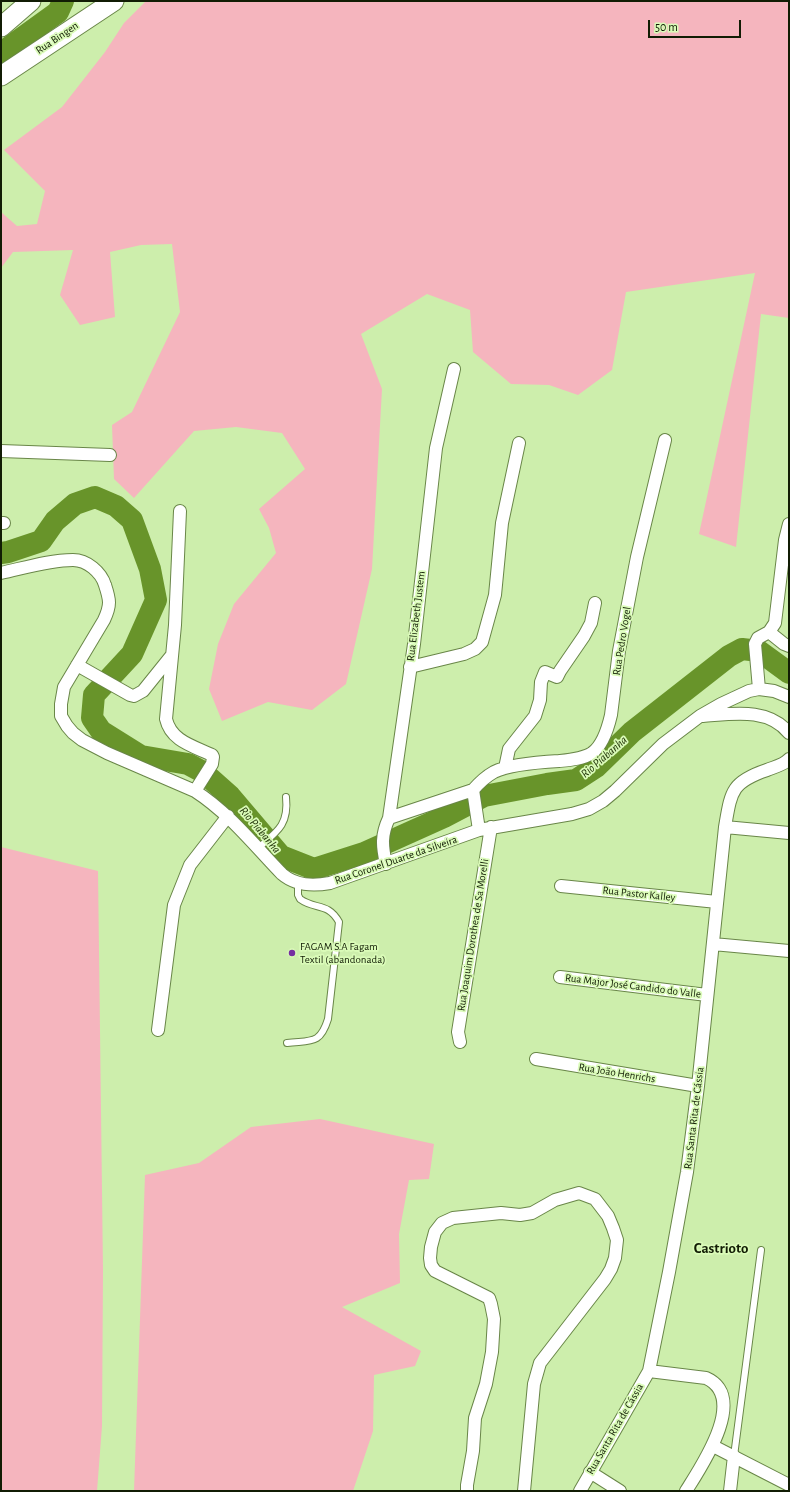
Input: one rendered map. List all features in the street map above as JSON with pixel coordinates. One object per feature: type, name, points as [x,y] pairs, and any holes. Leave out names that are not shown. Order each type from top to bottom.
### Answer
[{"type":"main road","points":[[1,27],[30,1]]},
{"type":"main road","name":"Rua Bingen","points":[[1,76],[114,1]]},
{"type":"street","name":"Rua Elizabeth Justem","points":[[386,864],[383,851],[383,836],[384,829],[389,818],[414,644],[436,448],[454,369]]},
{"type":"street","name":"Rua Pedro Vogel","points":[[389,818],[473,793],[482,780],[494,772],[505,768],[537,762],[580,758],[592,752],[604,736],[611,715],[619,650],[637,557],[665,440]]},
{"type":"street","points":[[410,667],[464,654],[475,649],[482,642],[495,595],[502,523],[519,443]]},
{"type":"street","points":[[1,451],[110,455]]},
{"type":"street","points":[[180,511],[175,626],[166,713],[168,728],[175,738],[212,755],[214,759],[198,786]]},
{"type":"street","points":[[759,689],[755,644],[758,638],[769,632],[775,623],[785,540],[789,524]]},
{"type":"street","points":[[1,573],[50,563],[75,560],[87,563],[97,572],[104,582],[108,597],[109,609],[64,687],[61,704],[61,716],[67,726],[82,740],[107,753],[198,786],[228,816],[262,845],[288,879],[298,883]]},
{"type":"street","points":[[505,768],[509,749],[535,716],[540,700],[541,682],[546,672],[557,677],[591,623],[595,603]]},
{"type":"street","points":[[769,632],[784,644],[789,646]]},
{"type":"street","points":[[77,665],[134,696],[143,691],[172,655]]},
{"type":"street","name":"Rua Coronel Duarte da Silveira","points":[[298,883],[330,883],[386,864],[483,827],[572,814],[590,809],[603,801],[663,744],[700,716],[740,694],[749,691],[759,689],[774,691],[789,697]]},
{"type":"street","points":[[700,716],[752,714],[776,721],[789,733]]},
{"type":"street","name":"Rua Santa Rita de Cássia","points":[[580,1491],[649,1371],[687,1172],[698,1086],[725,827],[730,800],[733,791],[738,784],[755,774],[778,766],[789,759]]},
{"type":"street","points":[[473,793],[483,827]]},
{"type":"street","points":[[158,1030],[174,905],[190,865],[228,816]]},
{"type":"street","name":"Rua Joaquim Dorothea de Sa Morelli","points":[[460,1042],[458,1032],[483,827]]},
{"type":"street","points":[[725,827],[789,833]]},
{"type":"street","name":"Rua Pastor Kalley","points":[[561,886],[717,902]]},
{"type":"street","points":[[713,944],[789,951]]},
{"type":"street","name":"Rua Major José Candido do Valle","points":[[560,977],[707,995]]},
{"type":"street","name":"Rua João Henrichs","points":[[536,1059],[698,1086]]},
{"type":"street","points":[[467,1491],[476,1418],[486,1384],[492,1352],[494,1319],[493,1310],[489,1298],[435,1271],[431,1265],[430,1258],[435,1232],[442,1223],[453,1218],[501,1212],[520,1215],[532,1213],[555,1200],[579,1193],[595,1199],[608,1216],[617,1240],[615,1258],[605,1279],[540,1363],[534,1384],[524,1491]]},
{"type":"street","points":[[649,1371],[706,1378],[717,1386],[722,1400],[723,1411],[713,1446],[686,1491]]},
{"type":"street","points":[[713,1446],[789,1485]]},
{"type":"street","points":[[730,1491],[734,1456]]},
{"type":"street","points":[[590,1472],[620,1491]]},
{"type":"lane","points":[[262,845],[274,834],[284,821],[287,809],[286,798]]},
{"type":"lane","points":[[287,1043],[310,1041],[319,1038],[324,1032],[328,1019],[339,922],[336,916],[329,909],[300,899],[298,895],[298,883]]},
{"type":"lane","points":[[734,1456],[760,1250]]},
{"type":"shaded area","points":[[146,1],[789,1],[789,318],[761,314],[736,547],[699,534],[755,273],[626,292],[612,370],[578,395],[549,385],[511,384],[473,352],[470,310],[427,294],[361,334],[382,389],[372,569],[346,684],[312,710],[268,702],[222,721],[209,689],[218,644],[234,604],[276,553],[269,528],[259,509],[305,469],[282,433],[236,427],[194,431],[134,498],[114,479],[112,425],[132,412],[180,312],[172,244],[141,245],[110,252],[115,317],[80,325],[60,295],[73,250],[13,252],[1,268],[1,212],[17,226],[37,224],[45,191],[4,150],[62,107],[105,52],[124,23]]},
{"type":"shaded area","points":[[1,847],[98,871],[103,1271],[102,1426],[97,1491],[1,1491]]},
{"type":"shaded area","points":[[320,1119],[434,1144],[429,1179],[409,1180],[399,1234],[400,1283],[342,1307],[421,1351],[415,1366],[374,1375],[373,1431],[353,1491],[134,1491],[145,1175],[199,1163],[251,1127]]},
{"type":"waterway","points":[[1,53],[58,12],[63,1]]},
{"type":"waterway","name":"Rio Piabanha","points":[[1,553],[41,541],[55,521],[75,504],[95,497],[116,506],[132,520],[150,569],[156,600],[132,654],[94,695],[92,718],[101,731],[141,756],[188,764],[203,772],[230,796],[281,856],[314,869],[364,853],[444,817],[484,796],[576,780],[596,767],[632,732],[729,656],[742,649],[759,651],[789,673]]},
{"type":"place","name":"FAGAM S.A Fagam Textil (abandonada)","points":[[292,953]]},
{"type":"district","name":"Castrioto","points":[[721,1248]]}]
